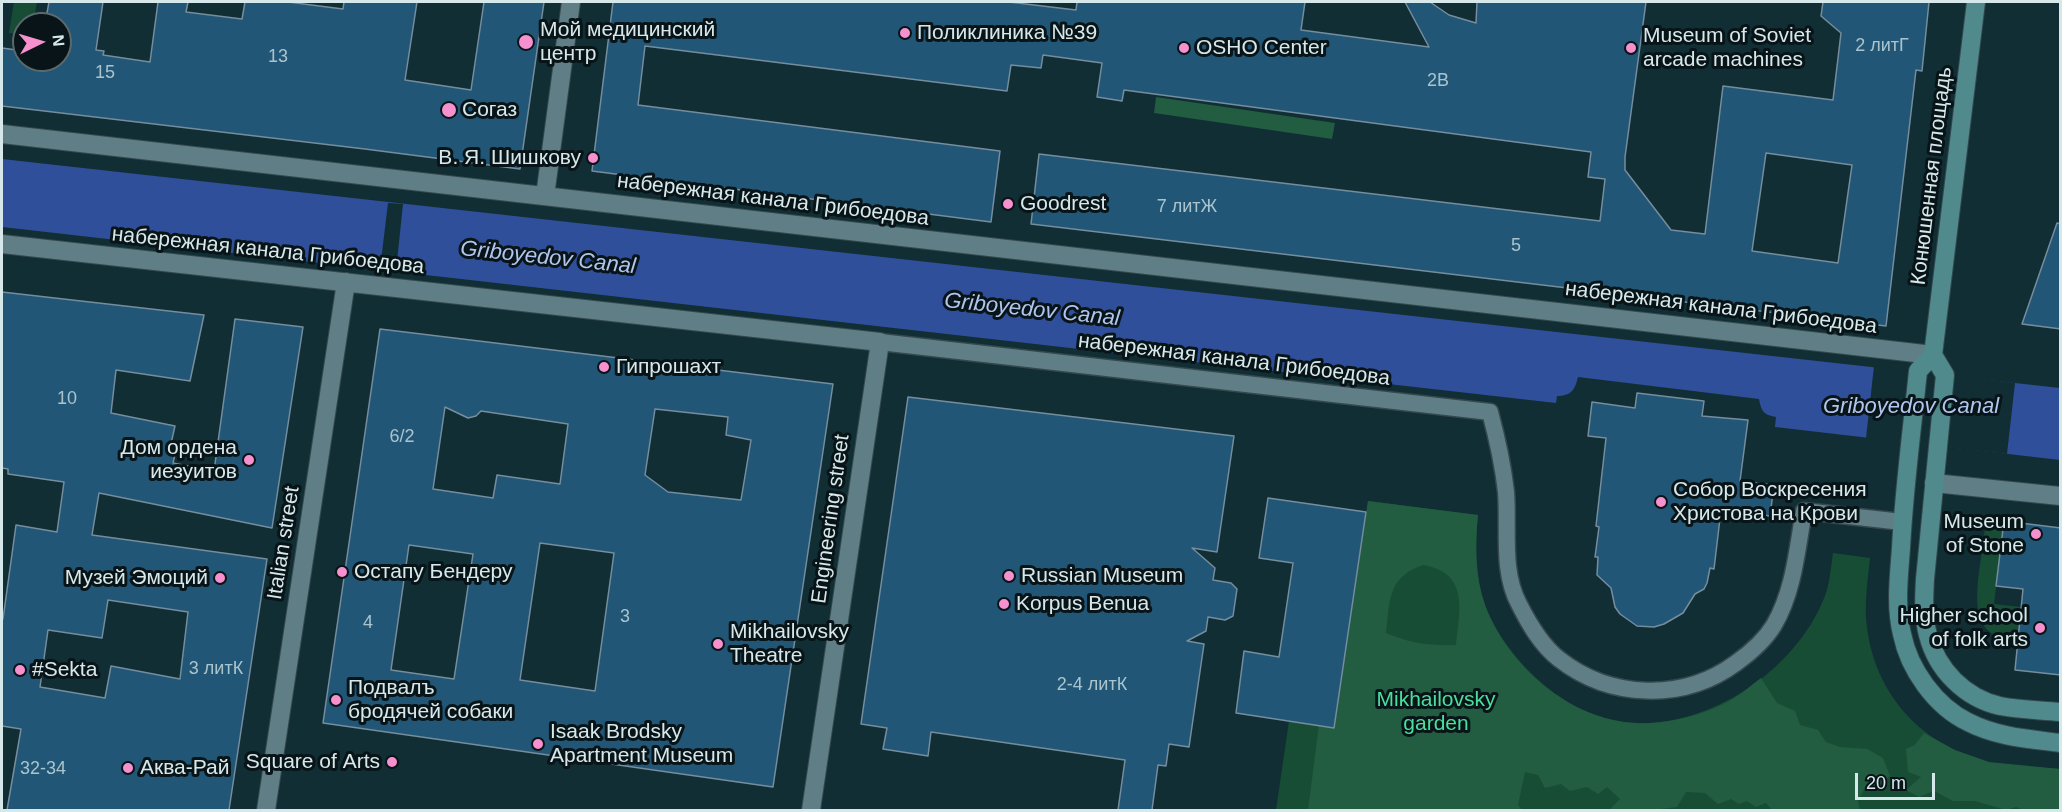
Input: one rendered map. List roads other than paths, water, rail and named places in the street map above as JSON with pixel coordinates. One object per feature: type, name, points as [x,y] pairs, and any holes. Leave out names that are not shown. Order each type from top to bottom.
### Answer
[{"type":"main road","name":"Конюшенная площадь","points":[[1933,355],[1977,2]]},
{"type":"main road","points":[[2061,712],[2009,707],[1984,701],[1958,686],[1940,664],[1928,635],[1924,605],[1924,579],[1945,375],[1933,355],[1918,371],[1902,522],[1899,619],[1907,652],[1925,684],[1950,711],[1967,722],[2009,737],[2061,743]]},
{"type":"street","points":[[544,196],[571,2]]},
{"type":"street","name":"набережная канала Грибоедова","points":[[2,134],[1933,355]]},
{"type":"street","name":"набережная канала Грибоедова","points":[[2,244],[1490,412],[1500,451],[1506,492],[1508,567],[1517,601],[1534,632],[1558,658],[1587,677],[1613,687],[1655,692],[1690,687],[1722,674],[1751,653],[1773,626],[1788,594],[1804,511],[1902,522]]},
{"type":"street","name":"Italian street","points":[[266,810],[346,282]]},
{"type":"street","name":"Engineering street","points":[[811,810],[879,342]]},
{"type":"street","points":[[1934,483],[2061,496]]},
{"type":"water","name":"Griboyedov Canal","points":[[2,159],[2060,388],[2060,460],[1775,427],[1776,417],[1763,411],[1759,399],[1578,377],[1572,391],[1566,395],[1557,396],[1556,403],[2,227]]},
{"type":"place","name":"Поликлиника №39","points":[[905,33]]},
{"type":"place","name":"Мой медицинский центр","points":[[526,42]]},
{"type":"place","name":"OSHO Center","points":[[1184,48]]},
{"type":"place","name":"Museum of Soviet arcade machines","points":[[1631,48]]},
{"type":"place","name":"Согаз","points":[[449,110]]},
{"type":"place","name":"В. Я. Шишкову","points":[[593,158]]},
{"type":"place","name":"Goodrest","points":[[1008,204]]},
{"type":"place","name":"Гипрошахт","points":[[604,367]]},
{"type":"place","name":"Дом ордена иезуитов","points":[[249,460]]},
{"type":"place","name":"Собор Воскресения Христова на Крови","points":[[1661,502]]},
{"type":"place","name":"Museum of Stone","points":[[2036,534]]},
{"type":"place","name":"Остапу Бендеру","points":[[342,572]]},
{"type":"place","name":"Russian Museum","points":[[1009,576]]},
{"type":"place","name":"Музей Эмоций","points":[[220,578]]},
{"type":"place","name":"Korpus Benua","points":[[1004,604]]},
{"type":"place","name":"Higher school of folk arts","points":[[2040,628]]},
{"type":"place","name":"Mikhailovsky Theatre","points":[[718,644]]},
{"type":"place","name":"#Sekta","points":[[20,670]]},
{"type":"place","name":"Подвалъ бродячей собаки","points":[[336,700]]},
{"type":"place","name":"Isaak Brodsky Apartment Museum","points":[[538,744]]},
{"type":"place","name":"Square of Arts","points":[[392,762]]},
{"type":"place","name":"Аква-Рай","points":[[128,768]]},
{"type":"park label","name":"Mikhailovsky garden","points":[[1436,712]]}]
